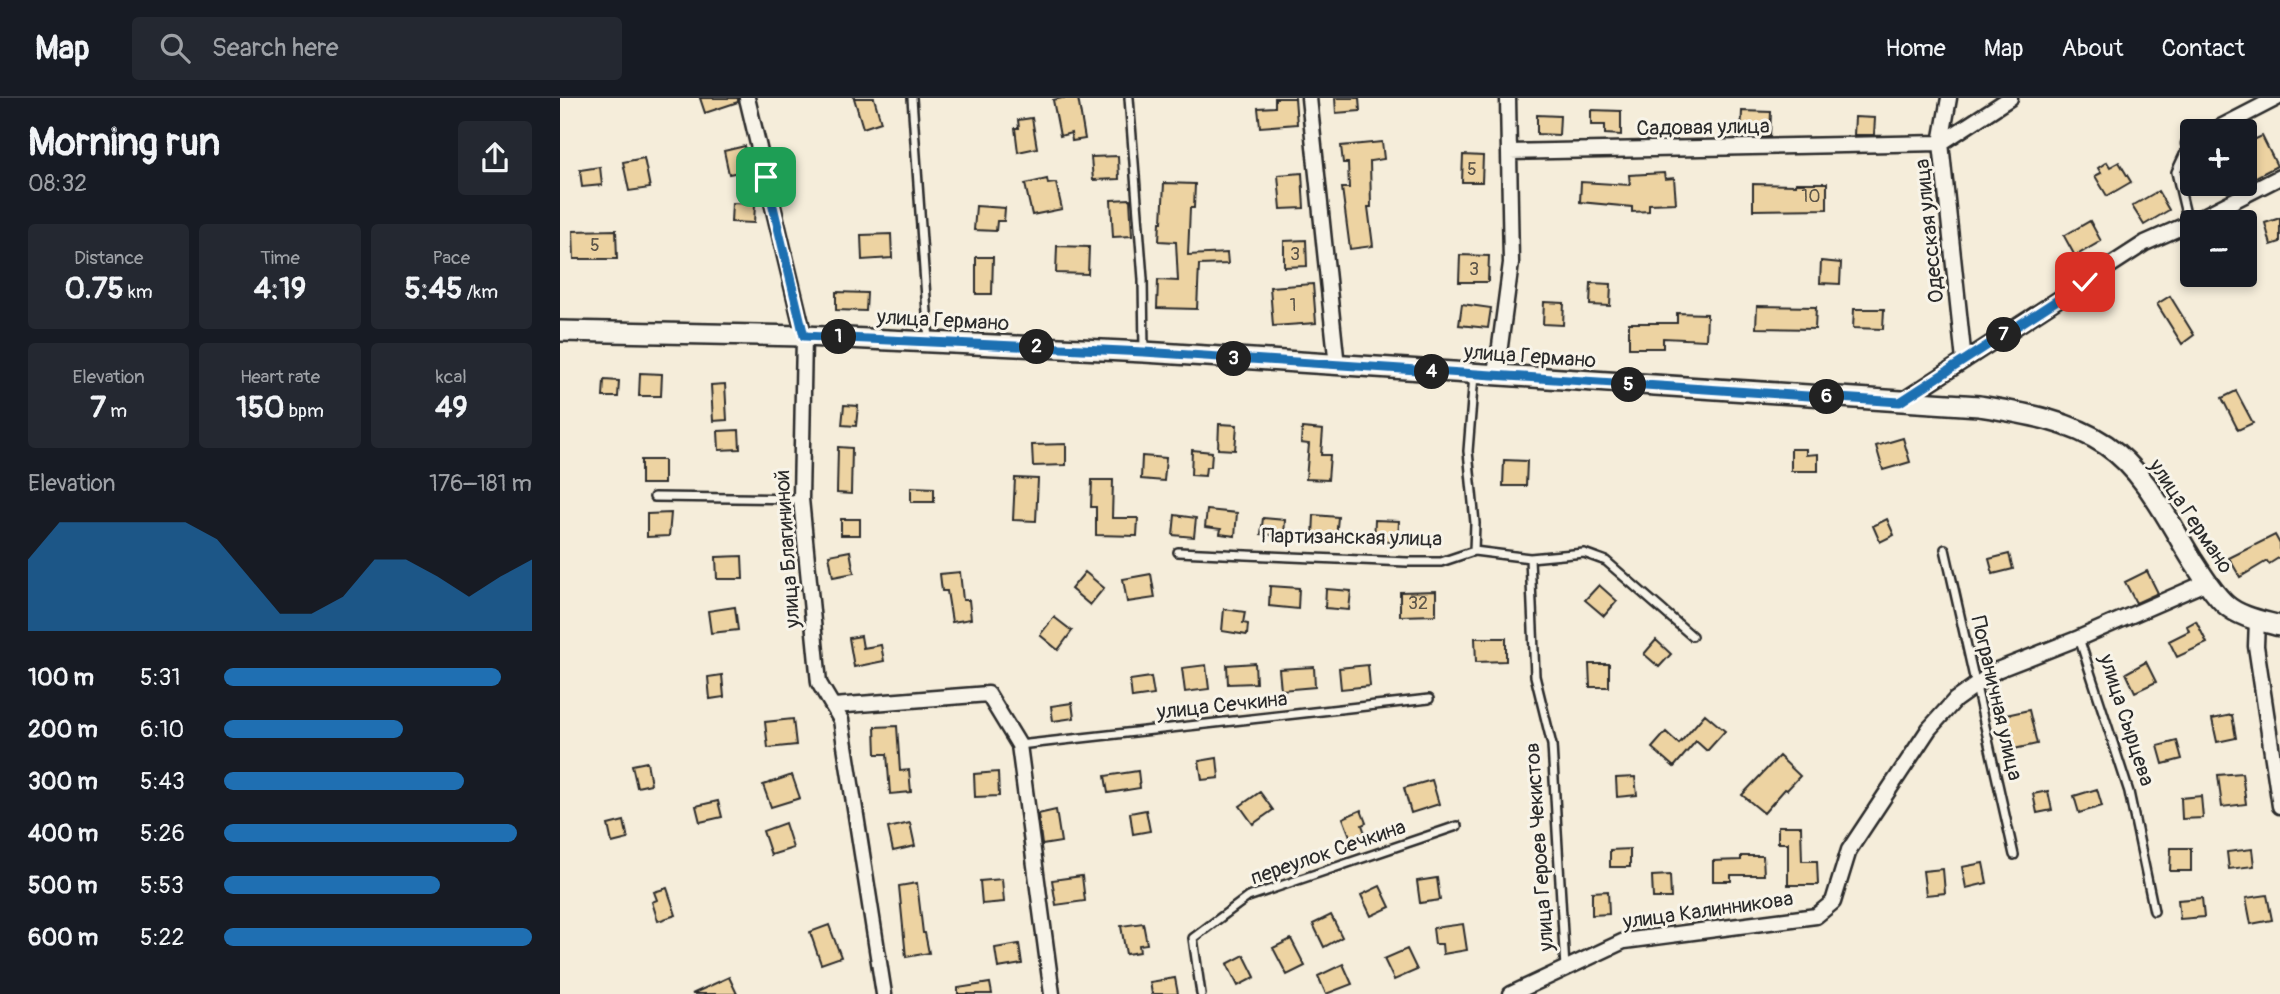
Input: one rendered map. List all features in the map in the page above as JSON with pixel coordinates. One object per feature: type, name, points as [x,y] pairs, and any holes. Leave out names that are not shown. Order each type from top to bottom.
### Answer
[{"type":"main road","name":"улица Германо","points":[[560,331],[804,336],[1144,352],[1979,406],[2025,413],[2069,426],[2107,445],[2138,474],[2207,582],[2226,605],[2257,620],[2280,626]]},
{"type":"street","name":"улица Благининой","points":[[747,98],[804,336],[801,499],[819,683],[841,720],[884,994]]},
{"type":"street","points":[[1309,98],[1338,366]]},
{"type":"street","points":[[1484,375],[1500,346],[1511,263],[1508,98]]},
{"type":"street","name":"Одесская улица","points":[[1949,98],[1941,143],[1964,361]]},
{"type":"street","points":[[1941,143],[2010,98]]},
{"type":"street","points":[[2236,119],[2277,98]]},
{"type":"street","name":"Садовая улица","points":[[1509,152],[1941,143]]},
{"type":"street","points":[[2215,210],[2280,177]]},
{"type":"street","points":[[1900,402],[2145,243],[2180,228]]},
{"type":"street","name":"улица Сырцева","points":[[2079,638],[2207,582]]},
{"type":"street","points":[[2257,620],[2256,646],[2280,806]]},
{"type":"street","points":[[1976,683],[1997,670],[2079,638]]},
{"type":"street","name":"улица Калинникова","points":[[1511,994],[1624,942],[1816,916],[1833,902],[1849,850],[1929,729],[1955,700],[1976,683]]},
{"type":"street","points":[[834,706],[988,694],[1019,745],[1052,994]]},
{"type":"lane","points":[[912,98],[929,342]]},
{"type":"lane","points":[[1129,98],[1143,279],[1144,352]]},
{"type":"lane","points":[[2180,163],[2175,172],[2180,192]]},
{"type":"lane","name":"Партизанская улица","points":[[1178,552],[1441,562],[1474,551],[1475,523],[1468,451],[1484,375]]},
{"type":"lane","points":[[654,497],[801,499]]},
{"type":"lane","name":"Пограничная улица","points":[[1945,549],[2014,855]]},
{"type":"lane","points":[[1474,551],[1530,558],[1584,553],[1606,561],[1692,636]]},
{"type":"lane","name":"улица Героев Чекистов","points":[[1530,558],[1535,676],[1552,745],[1565,968]]},
{"type":"lane","name":"улица Сырцева","points":[[2079,638],[2129,792],[2154,911]]},
{"type":"lane","name":"улица Сечкина","points":[[1019,745],[1429,699]]},
{"type":"lane","name":"переулок Сечкина","points":[[1201,994],[1193,938],[1248,897],[1457,826]]},
{"type":"building","points":[[700,98],[738,98],[738,102],[705,113]]},
{"type":"building","points":[[854,98],[874,98],[881,122],[863,128]]},
{"type":"building","points":[[1078,98],[1085,139],[1072,141],[1071,133],[1060,136],[1053,100]]},
{"type":"building","points":[[1275,98],[1295,98],[1297,124],[1260,127],[1258,108],[1275,107]]},
{"type":"building","points":[[1335,98],[1359,98],[1360,111],[1336,113]]},
{"type":"building","points":[[1591,110],[1621,111],[1621,135],[1605,134],[1605,125],[1591,125]]},
{"type":"building","points":[[1742,111],[1771,112],[1770,137],[1741,137]]},
{"type":"building","points":[[1537,115],[1560,116],[1559,135],[1537,134]]},
{"type":"building","points":[[1855,117],[1875,118],[1874,135],[1854,135]]},
{"type":"building","points":[[1032,118],[1037,148],[1018,152],[1015,128],[1019,128],[1018,120]]},
{"type":"building","points":[[2262,136],[2277,166],[2257,176],[2257,138]]},
{"type":"building","points":[[1382,142],[1384,159],[1370,161],[1371,207],[1368,207],[1373,246],[1350,249],[1342,188],[1349,188],[1348,163],[1343,163],[1341,146]]},
{"type":"building","points":[[745,146],[749,170],[729,174],[724,151]]},
{"type":"building","points":[[1463,155],[1483,156],[1482,182],[1462,182]]},
{"type":"building","points":[[1118,156],[1119,179],[1093,180],[1091,157]]},
{"type":"building","points":[[644,158],[650,188],[629,191],[623,162]]},
{"type":"building","points":[[2107,162],[2110,167],[2119,162],[2131,182],[2107,196],[2095,176],[2101,173],[2098,168]]},
{"type":"building","points":[[600,167],[602,185],[582,187],[580,170]]},
{"type":"building","points":[[1302,173],[1304,208],[1281,209],[1278,175]]},
{"type":"building","points":[[1664,173],[1665,179],[1674,178],[1676,203],[1649,204],[1649,211],[1632,212],[1632,207],[1580,202],[1581,182],[1630,185],[1629,175]]},
{"type":"building","points":[[1047,179],[1048,184],[1056,183],[1062,209],[1032,215],[1025,184]]},
{"type":"building","points":[[1164,183],[1195,184],[1194,208],[1190,208],[1188,255],[1227,253],[1228,264],[1199,265],[1197,309],[1157,308],[1158,280],[1178,281],[1176,242],[1159,241]]},
{"type":"building","points":[[1827,183],[1827,209],[1753,210],[1753,184]]},
{"type":"building","points":[[2158,191],[2169,210],[2144,225],[2132,206]]},
{"type":"building","points":[[1130,199],[1132,236],[1113,237],[1111,200]]},
{"type":"building","points":[[732,203],[755,204],[754,223],[731,222]]},
{"type":"building","points":[[976,206],[1005,208],[1004,221],[997,221],[996,231],[974,230]]},
{"type":"building","points":[[2280,218],[2280,242],[2271,245],[2265,223]]},
{"type":"building","points":[[2090,221],[2101,241],[2075,256],[2064,236]]},
{"type":"building","points":[[616,230],[617,259],[574,259],[573,231]]},
{"type":"building","points":[[891,234],[892,258],[862,260],[861,235]]},
{"type":"building","points":[[1306,240],[1307,266],[1284,267],[1284,241]]},
{"type":"building","points":[[1057,246],[1089,247],[1088,274],[1056,273]]},
{"type":"building","points":[[1460,255],[1489,256],[1488,282],[1459,282]]},
{"type":"building","points":[[976,257],[993,257],[992,294],[976,294]]},
{"type":"building","points":[[1821,261],[1841,263],[1840,284],[1820,283]]},
{"type":"building","points":[[1591,283],[1611,284],[1610,306],[1590,305]]},
{"type":"building","points":[[1313,284],[1316,323],[1273,326],[1270,287]]},
{"type":"building","points":[[836,292],[867,293],[866,311],[836,310]]},
{"type":"building","points":[[2170,296],[2194,335],[2182,344],[2157,304]]},
{"type":"building","points":[[1544,302],[1564,303],[1563,325],[1543,324]]},
{"type":"building","points":[[1462,304],[1491,308],[1488,328],[1459,325]]},
{"type":"building","points":[[1757,306],[1816,307],[1815,329],[1756,328]]},
{"type":"building","points":[[1854,309],[1884,309],[1883,329],[1853,328]]},
{"type":"building","points":[[1677,313],[1707,314],[1706,340],[1663,338],[1663,348],[1629,348],[1629,323],[1677,323]]},
{"type":"building","points":[[640,373],[662,374],[661,396],[639,396]]},
{"type":"building","points":[[604,380],[619,381],[618,397],[603,397]]},
{"type":"building","points":[[725,384],[727,420],[713,421],[711,385]]},
{"type":"building","points":[[2236,391],[2253,423],[2238,430],[2222,398]]},
{"type":"building","points":[[844,405],[858,406],[856,426],[842,425]]},
{"type":"building","points":[[1219,424],[1237,425],[1235,450],[1218,449]]},
{"type":"building","points":[[1302,428],[1323,430],[1321,455],[1330,455],[1328,480],[1306,479],[1309,444],[1301,443]]},
{"type":"building","points":[[739,430],[740,449],[719,450],[718,431]]},
{"type":"building","points":[[1903,438],[1910,462],[1883,470],[1876,446]]},
{"type":"building","points":[[1066,444],[1066,465],[1033,466],[1032,445]]},
{"type":"building","points":[[838,447],[852,448],[851,494],[837,493]]},
{"type":"building","points":[[1791,449],[1806,449],[1806,455],[1818,454],[1818,471],[1791,471]]},
{"type":"building","points":[[1192,450],[1212,452],[1211,467],[1206,467],[1205,476],[1191,475]]},
{"type":"building","points":[[1142,456],[1166,458],[1164,481],[1141,479]]},
{"type":"building","points":[[641,460],[664,460],[664,484],[641,484]]},
{"type":"building","points":[[1504,460],[1527,461],[1526,486],[1503,486]]},
{"type":"building","points":[[1015,478],[1038,479],[1036,521],[1013,520]]},
{"type":"building","points":[[1092,480],[1113,480],[1112,518],[1138,518],[1137,536],[1096,535],[1096,507],[1091,507]]},
{"type":"building","points":[[911,487],[934,488],[934,502],[911,502]]},
{"type":"building","points":[[1207,510],[1237,513],[1235,536],[1220,534],[1221,529],[1205,527]]},
{"type":"building","points":[[671,513],[669,536],[647,537],[647,514]]},
{"type":"building","points":[[1175,515],[1196,518],[1194,537],[1173,535]]},
{"type":"building","points":[[1314,515],[1338,517],[1336,538],[1313,537]]},
{"type":"building","points":[[1263,518],[1285,520],[1284,536],[1261,534]]},
{"type":"building","points":[[841,519],[860,519],[860,535],[841,535]]},
{"type":"building","points":[[1887,519],[1894,535],[1880,542],[1873,526]]},
{"type":"building","points":[[1375,520],[1399,521],[1398,542],[1374,541]]},
{"type":"building","points":[[2275,535],[2280,544],[2280,557],[2269,564],[2267,561],[2240,577],[2229,558]]},
{"type":"building","points":[[850,551],[854,573],[833,577],[829,555]]},
{"type":"building","points":[[2009,554],[2013,569],[1993,574],[1989,559]]},
{"type":"building","points":[[742,556],[743,579],[717,579],[716,557]]},
{"type":"building","points":[[2147,571],[2158,593],[2136,603],[2125,582]]},
{"type":"building","points":[[960,572],[963,600],[969,600],[971,619],[952,622],[947,591],[942,591],[940,574]]},
{"type":"building","points":[[1085,572],[1104,588],[1090,605],[1071,589]]},
{"type":"building","points":[[1151,574],[1155,598],[1127,602],[1123,579]]},
{"type":"building","points":[[1599,585],[1617,601],[1604,616],[1585,600]]},
{"type":"building","points":[[1270,586],[1299,588],[1298,609],[1269,606]]},
{"type":"building","points":[[1326,589],[1351,591],[1349,610],[1325,608]]},
{"type":"building","points":[[1436,591],[1436,615],[1400,616],[1400,592]]},
{"type":"building","points":[[735,607],[738,630],[711,633],[708,611]]},
{"type":"building","points":[[1224,609],[1245,612],[1243,623],[1248,624],[1247,635],[1222,631]]},
{"type":"building","points":[[1054,617],[1072,631],[1058,650],[1040,635]]},
{"type":"building","points":[[2196,621],[2207,643],[2177,657],[2169,641],[2189,631],[2187,626]]},
{"type":"building","points":[[861,636],[863,648],[881,645],[884,661],[854,667],[849,638]]},
{"type":"building","points":[[1475,638],[1506,638],[1506,661],[1476,662]]},
{"type":"building","points":[[1656,640],[1671,654],[1659,667],[1644,654]]},
{"type":"building","points":[[2146,662],[2156,682],[2135,692],[2126,673]]},
{"type":"building","points":[[1255,663],[1256,683],[1228,684],[1227,665]]},
{"type":"building","points":[[1589,664],[1609,664],[1609,687],[1590,687]]},
{"type":"building","points":[[1206,665],[1209,689],[1185,692],[1182,668]]},
{"type":"building","points":[[1368,665],[1370,686],[1341,689],[1339,668]]},
{"type":"building","points":[[1314,667],[1315,687],[1281,690],[1279,669]]},
{"type":"building","points":[[722,675],[724,697],[710,699],[708,677]]},
{"type":"building","points":[[1151,677],[1154,695],[1132,698],[1130,680]]},
{"type":"building","points":[[1072,703],[1074,718],[1053,721],[1051,706]]},
{"type":"building","points":[[2029,710],[2037,744],[2014,749],[2006,715]]},
{"type":"building","points":[[1705,714],[1725,731],[1707,751],[1696,741],[1674,767],[1652,748],[1666,732],[1679,744]]},
{"type":"building","points":[[2232,715],[2236,738],[2217,742],[2212,719]]},
{"type":"building","points":[[793,719],[796,745],[768,748],[765,722]]},
{"type":"building","points":[[897,726],[900,771],[909,770],[911,792],[890,794],[887,754],[876,754],[875,727]]},
{"type":"building","points":[[2177,741],[2182,759],[2163,764],[2158,746]]},
{"type":"building","points":[[1779,756],[1800,776],[1764,813],[1742,795]]},
{"type":"building","points":[[1217,758],[1219,778],[1202,780],[1199,761]]},
{"type":"building","points":[[647,762],[651,784],[637,787],[632,765]]},
{"type":"building","points":[[1138,771],[1140,788],[1108,793],[1105,776]]},
{"type":"building","points":[[998,772],[999,796],[975,797],[974,774]]},
{"type":"building","points":[[2242,773],[2246,804],[2222,807],[2218,775]]},
{"type":"building","points":[[792,775],[800,798],[771,807],[763,785]]},
{"type":"building","points":[[1635,777],[1637,795],[1617,797],[1616,778]]},
{"type":"building","points":[[1432,780],[1439,804],[1411,813],[1404,788]]},
{"type":"building","points":[[2097,789],[2102,806],[2079,813],[2074,796]]},
{"type":"building","points":[[2048,791],[2052,810],[2037,813],[2033,794]]},
{"type":"building","points":[[1260,792],[1273,810],[1253,824],[1240,806]]},
{"type":"building","points":[[2201,796],[2203,818],[2182,819],[2181,798]]},
{"type":"building","points":[[718,801],[722,817],[700,822],[696,806]]},
{"type":"building","points":[[1056,810],[1061,842],[1042,845],[1038,814]]},
{"type":"building","points":[[1146,810],[1150,831],[1133,834],[1130,813]]},
{"type":"building","points":[[1361,810],[1366,823],[1362,825],[1365,833],[1351,839],[1343,818]]},
{"type":"building","points":[[624,821],[628,839],[612,843],[608,825]]},
{"type":"building","points":[[785,823],[793,848],[771,855],[763,831]]},
{"type":"building","points":[[910,823],[915,846],[893,851],[888,828]]},
{"type":"building","points":[[1778,826],[1801,826],[1802,861],[1817,861],[1818,885],[1788,885],[1788,843],[1778,843]]},
{"type":"building","points":[[2171,848],[2191,848],[2191,871],[2170,871]]},
{"type":"building","points":[[1630,849],[1630,867],[1610,867],[1610,850]]},
{"type":"building","points":[[2252,849],[2254,866],[2229,869],[2227,852]]},
{"type":"building","points":[[1741,856],[1763,856],[1764,875],[1731,875],[1731,881],[1713,881],[1713,861],[1741,860]]},
{"type":"building","points":[[1983,863],[1987,883],[1966,888],[1962,867]]},
{"type":"building","points":[[1943,869],[1945,893],[1926,895],[1923,871]]},
{"type":"building","points":[[1670,875],[1671,898],[1653,898],[1652,876]]},
{"type":"building","points":[[1082,876],[1085,901],[1056,905],[1052,880]]},
{"type":"building","points":[[1437,878],[1440,900],[1420,903],[1417,881]]},
{"type":"building","points":[[1002,879],[1004,902],[982,904],[980,881]]},
{"type":"building","points":[[917,883],[923,933],[929,953],[906,957],[899,886]]},
{"type":"building","points":[[1380,886],[1390,907],[1371,916],[1361,895]]},
{"type":"building","points":[[667,888],[676,915],[658,921],[652,902],[657,900],[654,892]]},
{"type":"building","points":[[1608,891],[1609,914],[1592,915],[1592,892]]},
{"type":"building","points":[[2267,895],[2272,920],[2251,924],[2246,898]]},
{"type":"building","points":[[2202,898],[2204,917],[2180,919],[2178,900]]},
{"type":"building","points":[[1331,915],[1342,937],[1324,947],[1313,924]]},
{"type":"building","points":[[1143,923],[1147,944],[1139,945],[1140,952],[1126,954],[1121,926]]},
{"type":"building","points":[[1463,924],[1467,950],[1443,954],[1442,944],[1435,944],[1433,928]]},
{"type":"building","points":[[829,925],[841,957],[821,964],[810,932]]},
{"type":"building","points":[[1291,939],[1305,966],[1287,975],[1273,948]]},
{"type":"building","points":[[1019,944],[1022,964],[998,968],[995,948]]},
{"type":"building","points":[[1407,949],[1417,970],[1394,980],[1384,959]]},
{"type":"building","points":[[1244,955],[1255,977],[1238,986],[1227,964]]},
{"type":"building","points":[[1343,964],[1352,984],[1326,994],[1318,976]]},
{"type":"building","points":[[729,977],[737,994],[692,994]]},
{"type":"building","points":[[1175,978],[1178,994],[1152,994],[1150,982]]},
{"type":"building","points":[[990,983],[992,994],[958,994],[958,988]]},
{"type":"route","points":[[766,177],[804,336],[1144,352],[1900,402],[2085,282]]}]
